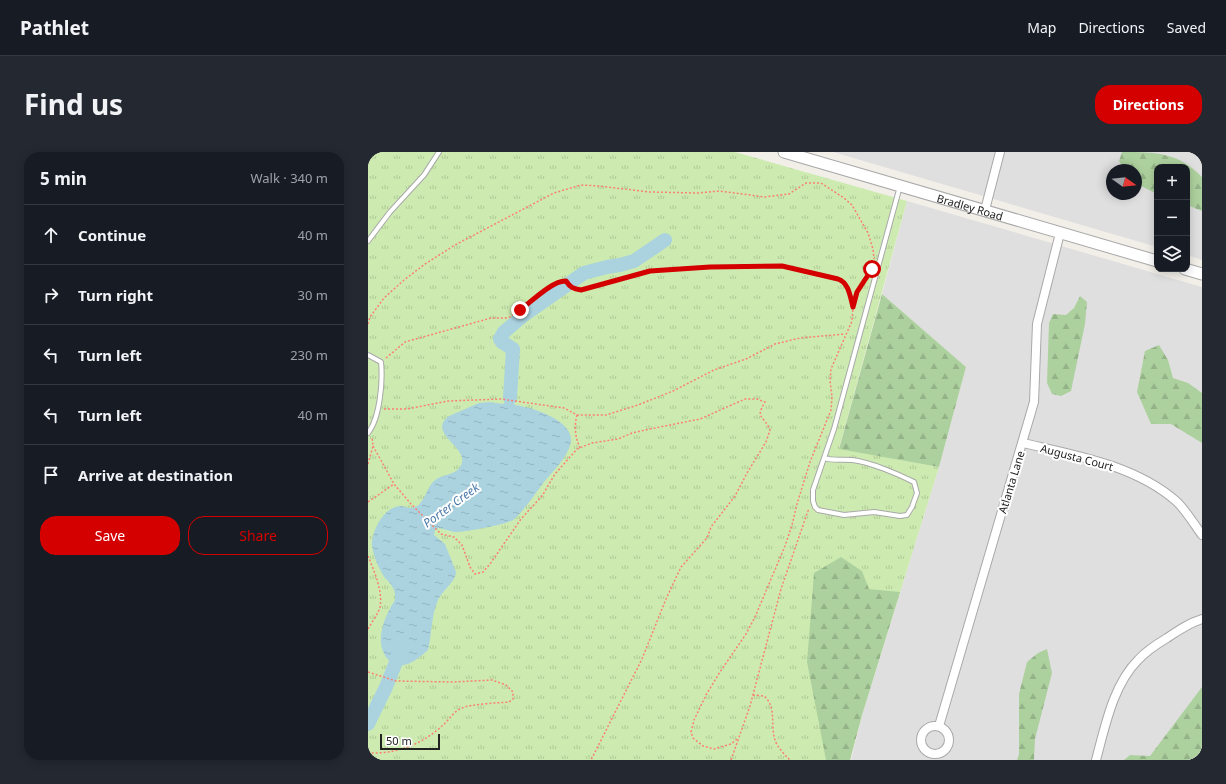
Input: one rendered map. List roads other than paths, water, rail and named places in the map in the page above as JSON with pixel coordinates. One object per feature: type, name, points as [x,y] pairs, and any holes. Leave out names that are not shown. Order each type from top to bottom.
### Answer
[{"type":"street","name":"Bradley Road","points":[[784,152],[1154,260]]},
{"type":"street","points":[[985,210],[1000,152]]},
{"type":"street","name":"Atlanta Lane","points":[[939,726],[1034,402],[1037,324],[1060,233]]},
{"type":"street","points":[[1190,270],[1202,274]]},
{"type":"street","name":"Augusta Court","points":[[1023,443],[1102,462],[1142,478],[1176,501],[1202,534]]},
{"type":"street","points":[[1096,760],[1108,716],[1125,676],[1138,659],[1154,647],[1190,623],[1202,619]]},
{"type":"lane","points":[[368,241],[390,212],[424,175],[439,152]]},
{"type":"lane","points":[[824,458],[831,460],[852,460],[863,462],[914,482],[917,493],[912,508],[907,515],[900,516],[874,512],[844,515],[818,510],[813,501],[813,490],[824,458],[834,429],[900,186]]},
{"type":"lane","points":[[368,356],[381,362],[382,372],[378,409],[371,429],[368,433]]},
{"type":"water","points":[[508,400],[512,401],[515,405],[550,416],[566,427],[570,434],[571,442],[567,453],[525,508],[513,520],[494,526],[465,531],[454,532],[439,528],[435,530],[434,535],[445,544],[456,572],[454,579],[438,600],[428,650],[419,658],[408,664],[396,665],[386,657],[381,645],[383,626],[395,600],[395,592],[381,571],[374,554],[372,545],[374,533],[380,520],[389,510],[400,506],[411,508],[415,507],[421,502],[434,481],[454,472],[460,467],[462,460],[460,454],[442,429],[443,423],[449,416],[479,403],[489,402],[503,404]]},
{"type":"waterway","name":"Porter Creek","points":[[510,398],[513,349],[500,339],[504,332],[524,315],[584,273],[634,261],[665,240]]},
{"type":"waterway","name":"Porter Creek","points":[[368,724],[386,687],[402,647]]}]
